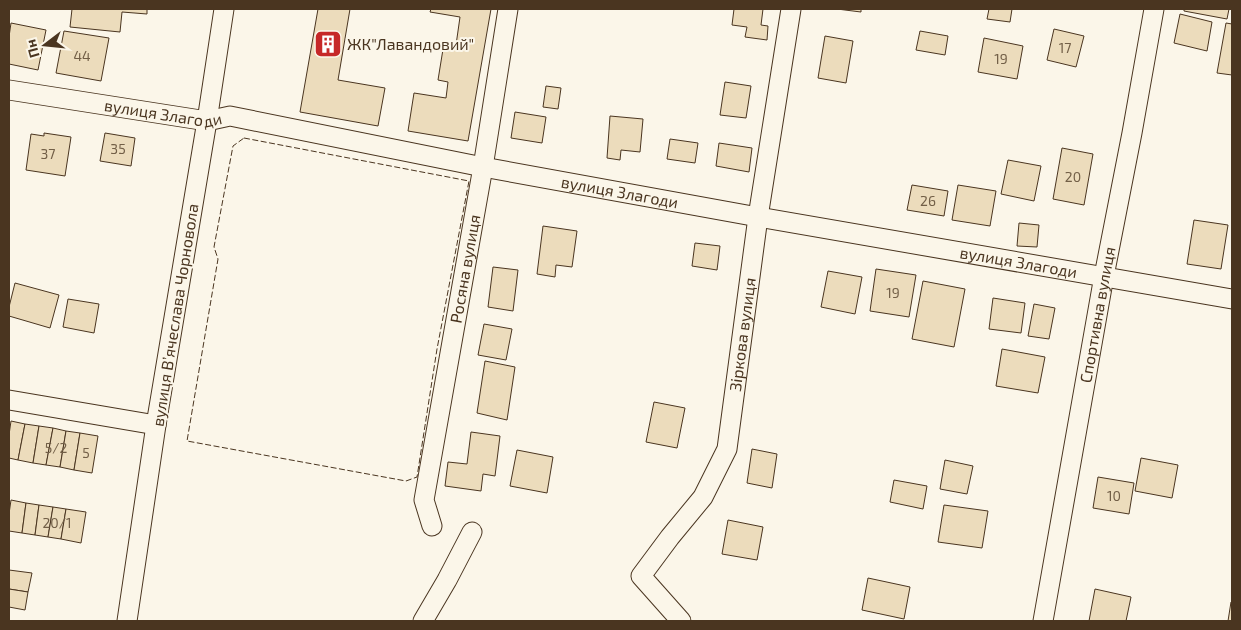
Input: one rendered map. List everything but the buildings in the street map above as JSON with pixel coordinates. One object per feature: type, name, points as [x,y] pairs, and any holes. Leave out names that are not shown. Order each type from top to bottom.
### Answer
[{"type":"street","name":"вулиця Вʼячеслава Чорновола","points":[[127,621],[156,425],[224,9]]},
{"type":"street","name":"Росяна вулиця","points":[[432,526],[424,500],[483,167],[508,9]]},
{"type":"street","name":"Зіркова вулиця","points":[[681,621],[642,576],[670,537],[703,497],[727,449],[758,217],[791,9]]},
{"type":"street","name":"Спортивна вулиця","points":[[1043,621],[1104,276],[1154,9]]},
{"type":"street","name":"вулиця Злагоди","points":[[9,90],[207,120],[230,116],[483,167],[758,217],[1232,299]]},
{"type":"street","points":[[9,400],[156,425]]},
{"type":"street","points":[[423,621],[472,532]]},
{"type":"fence","points":[[244,138],[469,181],[437,349],[417,477],[406,481],[187,441],[218,259],[214,247],[233,146],[244,138]]},
{"type":"place","name":"ЖК\"Лавандовий\"","points":[[328,44]]}]
